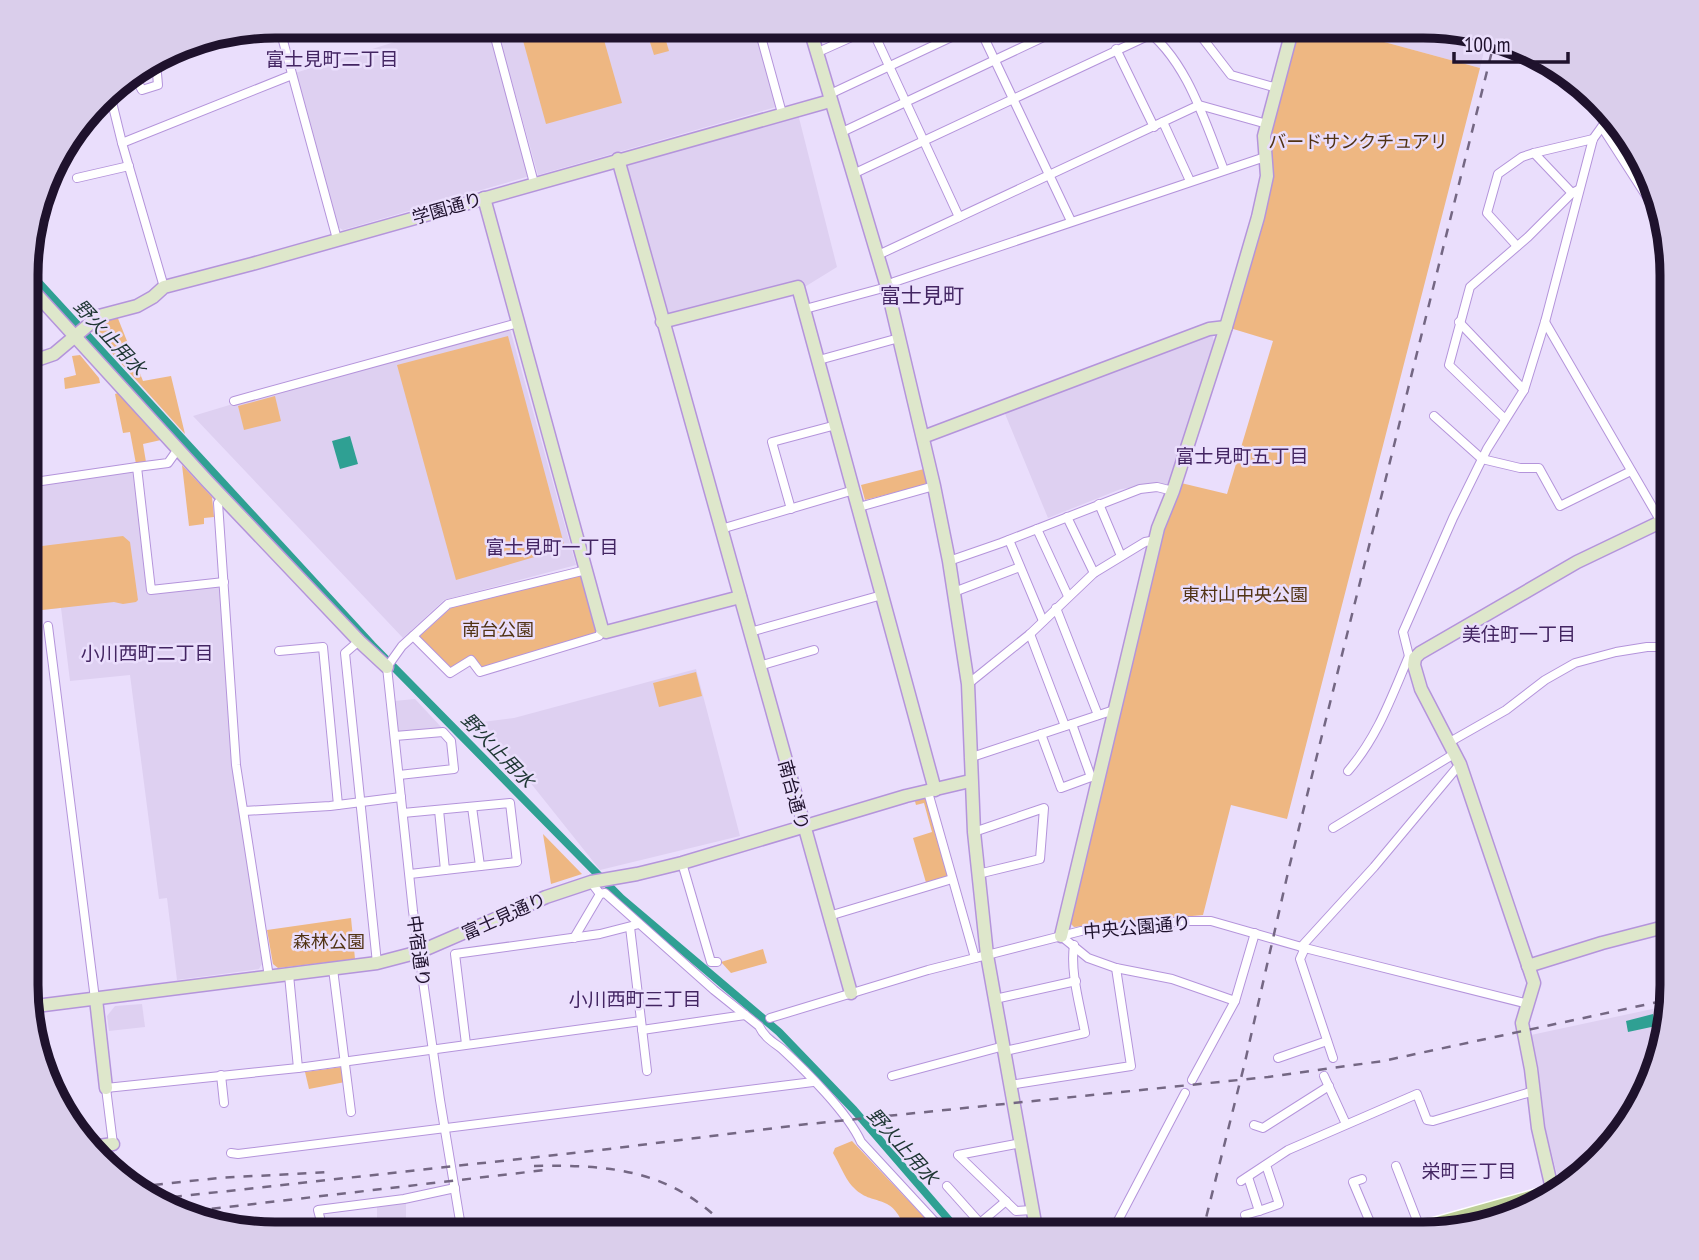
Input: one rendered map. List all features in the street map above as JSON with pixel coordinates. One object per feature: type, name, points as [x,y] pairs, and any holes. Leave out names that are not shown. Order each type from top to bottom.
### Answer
[{"type":"main road","points":[[1452,1219],[1518,1201]]},
{"type":"street","points":[[282,38],[337,239]]},
{"type":"street","points":[[495,38],[534,183]]},
{"type":"street","points":[[761,38],[782,113]]},
{"type":"street","points":[[812,38],[887,287],[949,561],[968,684],[970,781],[978,874],[981,956]]},
{"type":"street","points":[[816,53],[847,38]]},
{"type":"street","points":[[877,39],[960,217]]},
{"type":"street","points":[[829,98],[948,39]]},
{"type":"street","points":[[984,39],[1071,221]]},
{"type":"street","points":[[840,133],[1040,39]]},
{"type":"street","points":[[853,174],[1141,39]]},
{"type":"street","points":[[1156,39],[1183,73],[1199,105],[1224,170]]},
{"type":"street","points":[[1203,39],[1231,75],[1276,88]]},
{"type":"street","points":[[1235,1001],[1172,979],[1116,968],[1088,958],[1061,936],[1094,777],[1114,710],[1156,540],[1226,327],[1266,187],[1264,136],[1290,39]]},
{"type":"street","points":[[1116,49],[1154,127]]},
{"type":"street","points":[[138,83],[142,90],[158,85],[157,70]]},
{"type":"street","points":[[122,144],[292,75]]},
{"type":"street","name":"学園通り","points":[[38,359],[54,354],[99,316],[137,306],[164,287],[829,98]]},
{"type":"street","points":[[112,104],[164,287]]},
{"type":"street","points":[[878,256],[1199,105],[1267,124]]},
{"type":"street","points":[[1163,122],[1189,181]]},
{"type":"street","points":[[1553,1183],[1538,1128],[1522,1023],[1534,983],[1454,754],[1422,689],[1403,632],[1482,459],[1524,390],[1545,322],[1575,191],[1593,139],[1604,124],[1644,190]]},
{"type":"street","points":[[1517,246],[1487,213],[1498,174],[1522,157],[1593,139]]},
{"type":"street","points":[[1534,153],[1575,191]]},
{"type":"street","points":[[805,309],[887,287],[894,282],[1071,221],[1265,157]]},
{"type":"street","name":"南台通り","points":[[618,159],[851,993]]},
{"type":"street","points":[[77,178],[129,166]]},
{"type":"street","points":[[1505,419],[1449,365],[1459,322],[1470,287],[1575,191]]},
{"type":"street","points":[[413,636],[450,673],[471,660],[480,672],[599,636],[602,629],[484,198]]},
{"type":"street","points":[[662,321],[797,287],[859,507],[952,879],[995,999],[1034,1222]]},
{"type":"street","points":[[38,293],[82,330],[112,378],[359,641],[389,663],[413,636],[449,604],[586,570]]},
{"type":"street","points":[[1459,322],[1524,390]]},
{"type":"street","points":[[1545,322],[1631,471],[1660,510]]},
{"type":"street","points":[[234,401],[517,323]]},
{"type":"street","points":[[923,438],[1209,329],[1226,327]]},
{"type":"street","points":[[819,360],[900,338]]},
{"type":"street","points":[[1434,416],[1482,459],[1520,468],[1539,468],[1560,506],[1631,471]]},
{"type":"street","points":[[790,509],[772,442],[836,425]]},
{"type":"street","points":[[38,481],[168,463],[178,449]]},
{"type":"street","points":[[137,467],[151,590],[224,582]]},
{"type":"street","points":[[859,507],[934,486]]},
{"type":"street","points":[[949,561],[1140,489],[1157,486],[1173,491]]},
{"type":"street","points":[[721,528],[854,490]]},
{"type":"street","points":[[223,497],[218,503],[236,765],[269,978]]},
{"type":"street","points":[[1099,504],[1121,556]]},
{"type":"street","points":[[1067,517],[1094,573]]},
{"type":"street","points":[[1348,771],[1380,727],[1412,658],[1577,562],[1660,521]]},
{"type":"street","points":[[1037,529],[1068,596]]},
{"type":"street","points":[[1009,540],[1043,621]]},
{"type":"street","points":[[968,684],[1030,634],[1094,573],[1144,541],[1156,540]]},
{"type":"street","points":[[954,592],[1020,567]]},
{"type":"street","points":[[750,632],[882,595]]},
{"type":"street","points":[[602,629],[606,632],[740,597]]},
{"type":"street","points":[[1056,608],[1098,715]]},
{"type":"street","points":[[48,626],[113,1144],[102,1146]]},
{"type":"street","points":[[1030,634],[1068,725],[1094,777]]},
{"type":"street","points":[[359,641],[345,653],[377,962]]},
{"type":"street","points":[[279,651],[323,647],[338,805]]},
{"type":"street","points":[[1333,828],[1454,754],[1545,680],[1575,663],[1616,652],[1660,647]]},
{"type":"street","points":[[759,666],[814,650]]},
{"type":"street","name":"中宿通り","points":[[389,663],[419,953],[459,1221]]},
{"type":"street","points":[[970,758],[1114,710]]},
{"type":"street","points":[[395,736],[443,732],[451,741],[454,769],[399,775]]},
{"type":"street","points":[[1041,734],[1061,788],[1094,777]]},
{"type":"street","points":[[1333,1058],[1300,959],[1300,947],[1374,867],[1454,754]]},
{"type":"street","name":"富士見通り","points":[[40,1006],[269,978],[419,953],[545,897],[598,880],[681,863],[890,801],[970,781]]},
{"type":"street","points":[[244,811],[338,805],[401,797]]},
{"type":"street","points":[[403,813],[510,803],[517,862],[410,874]]},
{"type":"street","points":[[472,807],[480,866]]},
{"type":"street","points":[[974,832],[1044,808],[1040,859],[978,874]]},
{"type":"street","points":[[439,810],[445,870]]},
{"type":"street","points":[[681,863],[711,962],[717,962]]},
{"type":"street","points":[[828,916],[952,879]]},
{"type":"street","points":[[574,938],[600,894],[598,880]]},
{"type":"street","points":[[600,894],[605,893],[745,1015],[841,1110],[856,1130],[861,1142],[935,1222]]},
{"type":"street","name":"中央公園通り","points":[[770,1018],[981,956],[1081,931],[1185,921],[1211,921],[1300,947],[1528,1004]]},
{"type":"street","points":[[466,1044],[455,954],[574,938],[639,924]]},
{"type":"street","points":[[629,927],[647,1071]]},
{"type":"street","points":[[1528,966],[1660,928]]},
{"type":"street","points":[[1192,1080],[1235,1001],[1255,933]]},
{"type":"street","points":[[892,1076],[1085,1033],[1073,945]]},
{"type":"street","points":[[1010,1085],[1131,1066],[1116,968]]},
{"type":"street","points":[[333,969],[351,1112]]},
{"type":"street","points":[[289,975],[298,1068]]},
{"type":"street","points":[[995,999],[1076,981]]},
{"type":"street","points":[[106,1088],[298,1068],[466,1044],[745,1015]]},
{"type":"street","points":[[1278,1058],[1327,1041]]},
{"type":"street","points":[[221,1075],[224,1103]]},
{"type":"street","points":[[1324,1076],[1346,1124]]},
{"type":"street","points":[[231,1153],[813,1082]]},
{"type":"street","points":[[1254,1125],[1263,1128],[1329,1086]]},
{"type":"street","points":[[1259,1211],[1244,1179],[1288,1150],[1346,1124],[1417,1094],[1427,1120],[1433,1121],[1534,1091]]},
{"type":"street","points":[[1117,1222],[1185,1093]]},
{"type":"street","points":[[1021,1143],[958,1155],[1016,1211],[1032,1210]]},
{"type":"street","points":[[1245,1215],[1279,1204],[1266,1165]]},
{"type":"street","points":[[1396,1166],[1418,1222]]},
{"type":"street","points":[[1362,1179],[1353,1182],[1371,1222]]},
{"type":"street","points":[[947,1185],[979,1222]]},
{"type":"street","points":[[321,1221],[318,1210],[404,1199],[455,1188]]},
{"type":"street","points":[[982,1222],[1006,1201]]},
{"type":"shaded area","points":[[407,38],[490,38],[530,176],[343,230],[338,227],[295,73]]},
{"type":"shaded area","points":[[499,38],[757,38],[776,107],[538,175]]},
{"type":"shaded area","points":[[1373,39],[1439,39],[1485,47],[1480,68]]},
{"type":"shaded area","points":[[798,114],[837,267],[803,288],[799,280],[669,313],[665,311],[621,162]]},
{"type":"shaded area","points":[[510,329],[576,565],[444,600],[403,638],[193,416],[305,382]]},
{"type":"shaded area","points":[[1211,333],[1217,347],[1172,481],[1167,484],[1121,489],[1048,518],[1003,409]]},
{"type":"shaded area","points":[[38,343],[48,354],[38,357]]},
{"type":"shaded area","points":[[350,436],[358,464],[340,469],[332,441]]},
{"type":"shaded area","points":[[135,472],[150,593],[217,586],[220,589],[232,760],[262,964],[259,969],[177,980],[167,898],[159,899],[130,675],[70,681],[61,608],[42,610],[38,576],[38,485]]},
{"type":"shaded area","points":[[696,669],[740,836],[600,870],[482,722],[514,718]]},
{"type":"shaded area","points":[[415,699],[442,728],[397,732],[394,701]]},
{"type":"shaded area","points":[[142,1004],[145,1027],[109,1031],[107,1016],[115,1006]]},
{"type":"shaded area","points":[[1659,1008],[1652,1046],[1629,1103],[1602,1141],[1570,1171],[1557,1174],[1545,1127],[1538,1066],[1531,1035]]},
{"type":"shaded area","points":[[1653,1014],[1656,1026],[1628,1032],[1626,1021]]},
{"type":"shaded area","points":[[406,1202],[406,1219],[413,1221],[377,1221],[377,1205]]},
{"type":"green space","points":[[522,38],[604,38],[622,103],[546,124]]},
{"type":"green space","points":[[665,38],[669,51],[654,55],[649,39]]},
{"type":"green space","name":"東村山中央公園","points":[[1294,39],[1373,39],[1480,68],[1287,819],[1231,805],[1203,915],[1074,927],[1068,921],[1163,523],[1181,483],[1227,494],[1273,341],[1230,328],[1268,194],[1266,136]]},
{"type":"green space","points":[[117,316],[143,381],[171,376],[185,434],[90,329],[101,321]]},
{"type":"green space","points":[[508,336],[565,548],[456,580],[397,365]]},
{"type":"green space","points":[[80,355],[100,383],[65,389],[64,378],[76,375],[72,356]]},
{"type":"green space","points":[[118,393],[161,440],[143,444],[146,462],[136,464],[130,432],[123,433],[115,394]]},
{"type":"green space","points":[[275,396],[281,421],[244,430],[238,406]]},
{"type":"green space","points":[[182,465],[212,497],[214,517],[204,518],[204,524],[189,526]]},
{"type":"green space","points":[[924,469],[928,484],[865,500],[861,485]]},
{"type":"green space","points":[[123,536],[130,542],[138,600],[123,604],[114,602],[42,610],[38,546]]},
{"type":"green space","name":"南台公園","points":[[581,574],[597,629],[595,633],[481,669],[472,656],[451,670],[419,637],[453,606]]},
{"type":"green space","points":[[696,672],[702,696],[659,707],[653,683]]},
{"type":"green space","points":[[926,791],[952,879],[927,886],[913,838],[932,832],[924,803],[916,805],[913,794]]},
{"type":"green space","points":[[543,834],[582,874],[551,884]]},
{"type":"green space","name":"森林公園","points":[[351,918],[355,959],[278,968],[273,964],[267,930]]},
{"type":"green space","points":[[763,949],[767,963],[731,973],[721,962]]},
{"type":"green space","points":[[342,1067],[345,1082],[309,1089],[305,1072]]},
{"type":"green space","points":[[852,1141],[928,1222],[902,1222],[889,1205],[860,1193],[844,1175],[833,1153],[835,1148]]},
{"type":"waterway","name":"野火止用水","points":[[38,282],[372,645],[621,898],[779,1032],[854,1110],[950,1222]]},
{"type":"railway","points":[[1205,1222],[1289,868],[1492,50]]},
{"type":"railway","points":[[172,1197],[601,1150],[799,1125],[1268,1077],[1383,1061],[1660,1002]]},
{"type":"railway","points":[[534,1166],[591,1167],[642,1176],[689,1196],[720,1221]]},
{"type":"railway","points":[[204,1210],[545,1170]]},
{"type":"railway","points":[[150,1185],[218,1178],[328,1172]]},
{"type":"district","name":"富士見町二丁目","points":[[332,59]]},
{"type":"district","name":"富士見町","points":[[922,295]]},
{"type":"district","name":"富士見町五丁目","points":[[1242,456]]},
{"type":"district","name":"富士見町一丁目","points":[[552,547]]},
{"type":"district","name":"美住町一丁目","points":[[1519,634]]},
{"type":"district","name":"小川西町二丁目","points":[[147,653]]},
{"type":"district","name":"小川西町三丁目","points":[[635,999]]},
{"type":"district","name":"栄町三丁目","points":[[1469,1171]]},
{"type":"park label","name":"バードサンクチュアリ","points":[[1358,141]]}]
